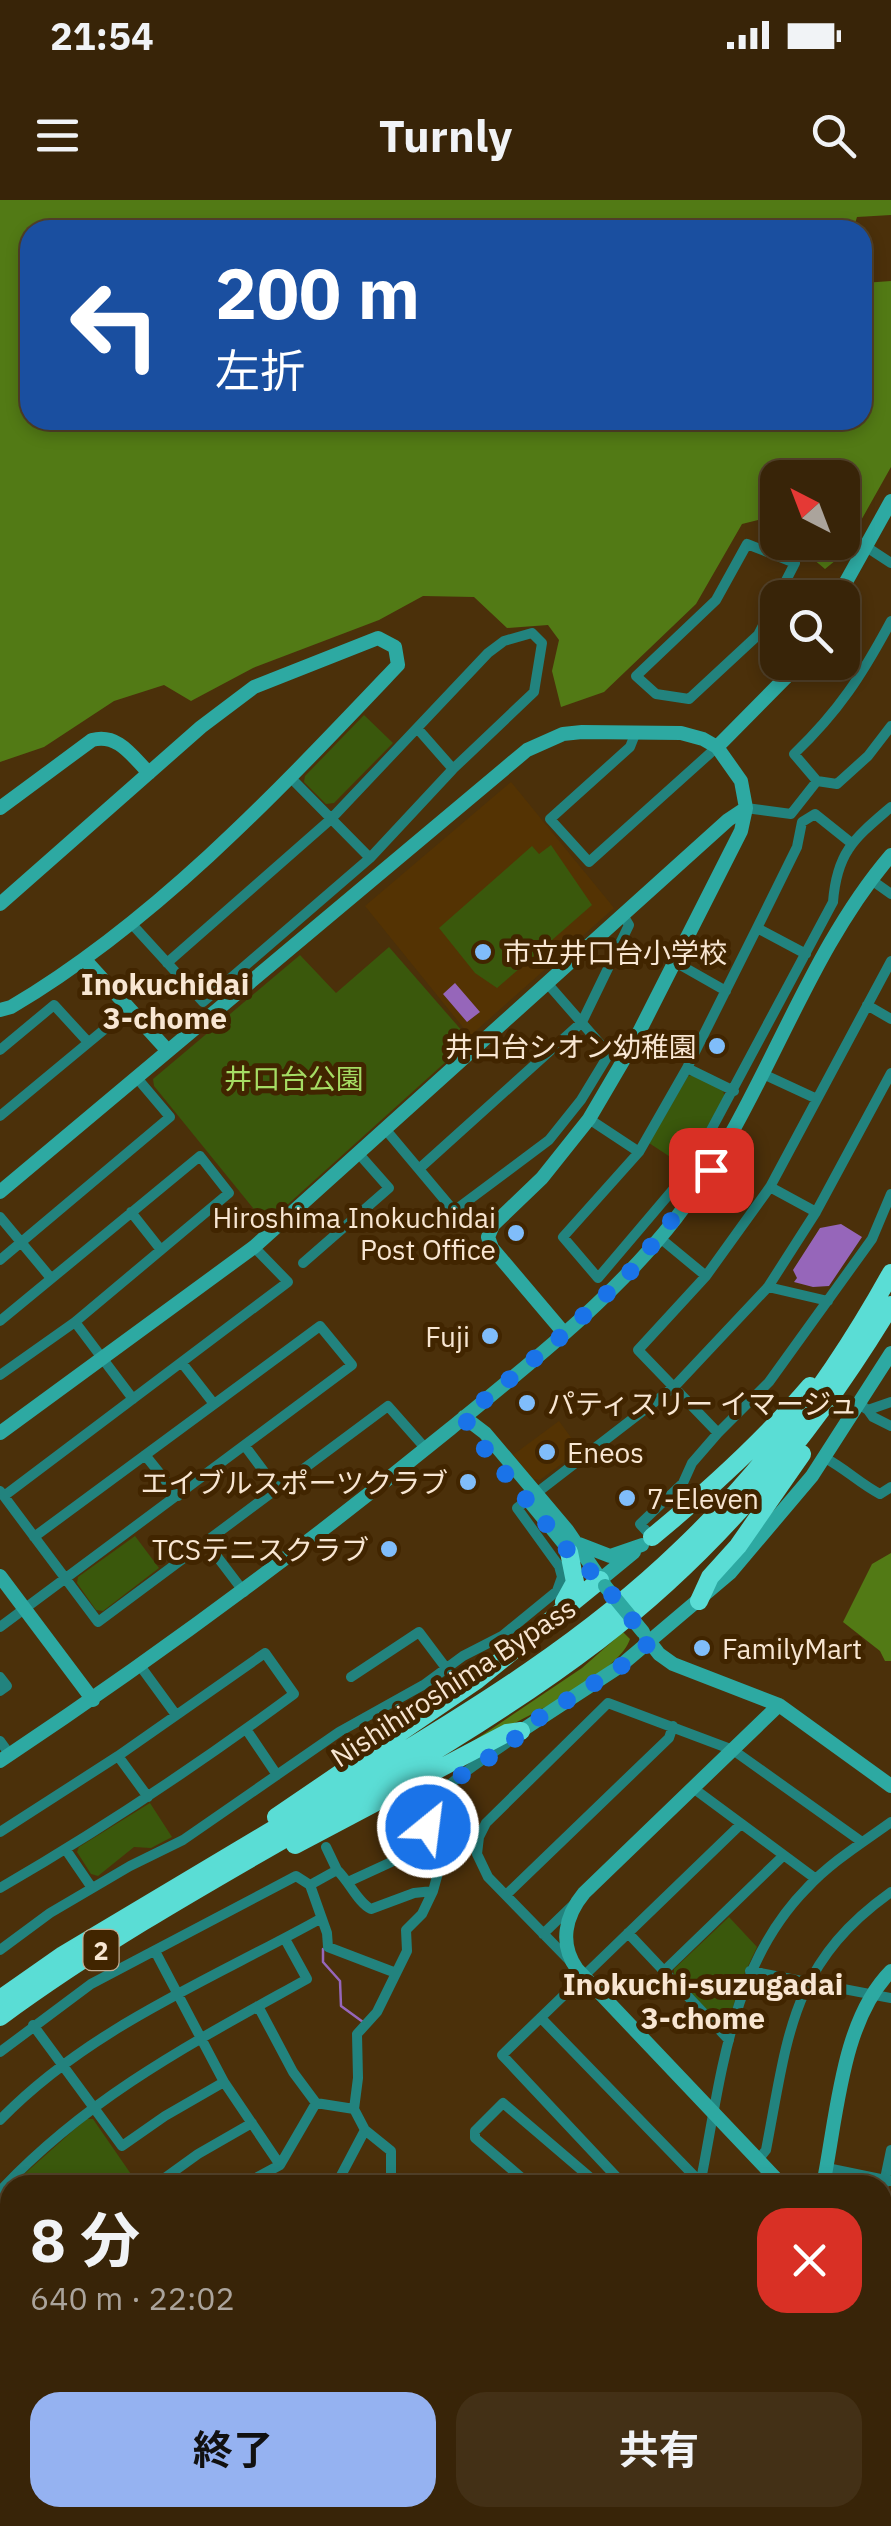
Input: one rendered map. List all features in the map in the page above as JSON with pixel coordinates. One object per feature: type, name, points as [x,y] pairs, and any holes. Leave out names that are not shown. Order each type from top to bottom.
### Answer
[{"type":"highway","points":[[647,1541],[705,1492],[809,1388],[891,1271]]},
{"type":"highway","name":"Nishihiroshima Bypass","points":[[0,2017],[203,1878],[473,1709],[567,1645],[631,1594],[680,1550],[766,1459],[826,1381],[891,1271]]},
{"type":"highway","name":"Nishihiroshima Bypass","points":[[0,1999],[63,1955],[519,1697],[612,1628],[742,1508],[790,1453],[891,1306]]},
{"type":"highway","points":[[699,1602],[710,1577],[738,1546],[828,1416],[866,1347]]},
{"type":"highway","points":[[540,1629],[573,1588],[574,1548]]},
{"type":"highway","points":[[203,1878],[350,1764],[478,1680],[602,1583]]},
{"type":"highway","points":[[203,1878],[346,1820],[507,1733],[522,1732]]},
{"type":"street","points":[[847,580],[891,500]]},
{"type":"street","points":[[747,544],[795,563],[758,635],[689,699],[656,694],[636,676],[716,600],[747,544]]},
{"type":"street","points":[[865,546],[891,563]]},
{"type":"street","points":[[891,620],[864,672],[832,717],[794,754],[818,781],[838,784],[868,756],[891,726]]},
{"type":"street","points":[[130,922],[202,1002],[370,858],[453,768],[534,692],[542,643],[532,634],[504,641],[488,652],[331,819],[168,963]]},
{"type":"street","points":[[0,904],[201,727],[254,688],[378,638],[388,641],[399,654],[398,665],[265,804],[86,961],[12,1007],[0,1010]]},
{"type":"street","points":[[636,732],[630,747],[550,819],[589,862],[717,747],[783,680]]},
{"type":"street","points":[[418,728],[453,768]]},
{"type":"street","points":[[0,1192],[528,750],[564,734],[636,732],[703,739],[717,747],[741,781],[746,808],[741,831],[633,1044],[589,1119],[542,1178],[493,1225],[488,1237],[492,1248],[564,1334]]},
{"type":"street","points":[[0,808],[92,740],[102,737],[120,744],[149,773]]},
{"type":"street","points":[[291,778],[370,858]]},
{"type":"street","points":[[0,1433],[254,1246],[728,820],[746,808],[791,814],[818,781]]},
{"type":"street","points":[[850,842],[815,814],[802,822],[797,847],[687,1068],[640,1152],[563,1236],[598,1278],[682,1180],[734,1091],[833,902],[835,883],[850,842],[891,808]]},
{"type":"street","points":[[0,1740],[5,1758],[244,1592],[564,1334],[634,1268],[711,1170],[851,906],[891,855]]},
{"type":"street","points":[[870,880],[891,894]]},
{"type":"street","points":[[420,1168],[582,1022],[629,925],[623,914]]},
{"type":"street","points":[[757,928],[806,954]]},
{"type":"street","points":[[86,961],[168,1051]]},
{"type":"street","points":[[718,1433],[638,1350],[706,1276],[770,1187],[891,961]]},
{"type":"street","points":[[675,962],[726,991]]},
{"type":"street","points":[[386,1130],[454,1211],[549,1140],[610,1054],[547,983]]},
{"type":"street","points":[[0,1050],[54,1005],[88,1042]]},
{"type":"street","points":[[867,1005],[891,1019]]},
{"type":"street","points":[[0,1116],[129,1009]]},
{"type":"street","points":[[687,1068],[734,1091]]},
{"type":"street","points":[[0,1950],[50,1913],[182,1840],[340,1732],[502,1636],[557,1590],[562,1577],[559,1566],[517,1508],[674,1387],[768,1287],[816,1212],[891,1072]]},
{"type":"street","points":[[763,1074],[817,1099]]},
{"type":"street","points":[[0,1260],[170,1117],[138,1078]]},
{"type":"street","points":[[877,1100],[891,1108]]},
{"type":"street","points":[[589,1119],[640,1152]]},
{"type":"street","points":[[303,1262],[390,1188],[359,1154]]},
{"type":"street","points":[[0,1321],[200,1156],[229,1193],[75,1322],[0,1375]]},
{"type":"street","points":[[770,1187],[816,1212]]},
{"type":"street","points":[[647,1541],[640,1524],[682,1483],[718,1433],[769,1382],[872,1239],[891,1194]]},
{"type":"street","points":[[131,1212],[160,1250]]},
{"type":"street","points":[[0,1217],[50,1277]]},
{"type":"street","points":[[660,1238],[706,1276]]},
{"type":"street","points":[[254,1246],[288,1282],[2,1494],[98,1622],[388,1406],[426,1448]]},
{"type":"street","points":[[768,1287],[828,1302]]},
{"type":"street","points":[[75,1322],[133,1399]]},
{"type":"street","points":[[0,1627],[352,1365],[320,1326],[34,1537]]},
{"type":"street","points":[[391,2175],[391,2151],[365,2130],[354,2109],[357,2034],[377,2012],[408,1948],[406,1930],[420,1916],[433,1890],[443,1855],[428,1827],[432,1804],[464,1773],[620,1667],[647,1637],[699,1602],[771,1528],[825,1458],[863,1407],[891,1352]]},
{"type":"street","points":[[182,1364],[214,1404]]},
{"type":"street","points":[[863,1407],[891,1402]]},
{"type":"street","points":[[863,1407],[891,1426]]},
{"type":"street","points":[[464,1417],[485,1433],[531,1496],[672,1664],[778,1705],[891,1786]]},
{"type":"street","points":[[245,1446],[277,1490]]},
{"type":"street","points":[[145,1455],[178,1496]]},
{"type":"street","points":[[825,1458],[880,1494],[891,1487]]},
{"type":"street","points":[[574,1548],[610,1556],[647,1541]]},
{"type":"street","points":[[602,1583],[647,1541]]},
{"type":"street","points":[[206,1542],[244,1592]]},
{"type":"street","points":[[0,1576],[92,1700]]},
{"type":"street","points":[[351,1678],[419,1632],[446,1668]]},
{"type":"street","points":[[0,1832],[118,1756],[265,1653],[294,1694],[148,1797],[0,1888]]},
{"type":"street","points":[[141,1667],[176,1715]]},
{"type":"street","points":[[0,1677],[7,1686],[0,1691]]},
{"type":"street","points":[[772,2175],[483,1870],[478,1854],[479,1837],[490,1817],[608,1703],[732,1750],[862,1842]]},
{"type":"street","points":[[543,1934],[778,1705]]},
{"type":"street","points":[[506,1895],[668,1738],[673,1726]]},
{"type":"street","points":[[246,1730],[278,1775]]},
{"type":"street","points":[[118,1756],[148,1797]]},
{"type":"street","points":[[692,1788],[816,1879]]},
{"type":"street","points":[[350,1881],[400,1858],[403,1850],[398,1814],[432,1804]]},
{"type":"street","points":[[703,2175],[729,2040],[750,1972],[780,1920],[816,1879],[891,1822]]},
{"type":"street","points":[[615,2175],[502,2055],[581,1972],[628,1933],[740,1825]]},
{"type":"street","points":[[326,1847],[362,1905],[371,1909],[433,1890]]},
{"type":"street","points":[[66,1850],[92,1888]]},
{"type":"street","points":[[664,1971],[784,1856]]},
{"type":"street","points":[[310,1884],[337,1870]]},
{"type":"street","points":[[0,2052],[91,1984],[296,1876],[310,1884],[327,1932],[328,1948],[396,1974]]},
{"type":"street","points":[[758,2160],[766,2150],[789,2034],[807,1982],[837,1938],[891,1892]]},
{"type":"street","points":[[581,1972],[569,1954],[566,1932],[570,1914],[584,1893]]},
{"type":"street","points":[[0,2120],[62,2066],[110,2033],[320,1919]]},
{"type":"street","points":[[628,1933],[729,2040]]},
{"type":"street","points":[[16,2175],[91,2107],[142,2072],[307,1979],[285,1939]]},
{"type":"street","points":[[155,1950],[224,2082],[280,2165]]},
{"type":"street","points":[[825,2175],[853,2033],[871,1994],[891,1971]]},
{"type":"street","points":[[750,1972],[891,1998]]},
{"type":"street","points":[[258,2006],[297,2079],[316,2103],[354,2109]]},
{"type":"street","points":[[541,2018],[692,2175]]},
{"type":"street","points":[[33,2026],[122,2146],[224,2082]]},
{"type":"street","points":[[518,2175],[475,2138],[475,2131],[503,2102],[587,2175]]},
{"type":"street","points":[[262,2175],[280,2165],[316,2103]]},
{"type":"street","points":[[169,2175],[252,2123]]},
{"type":"street","points":[[341,2175],[365,2130]]},
{"type":"street","points":[[888,2175],[891,2150]]},
{"type":"street","points":[[827,2168],[863,2175]]},
{"type":"shaded area","name":"市立井口台小学校","points":[[511,782],[614,908],[470,1036],[365,906]]},
{"type":"shaded area","points":[[455,983],[480,1012],[467,1022],[443,994]]},
{"type":"shaded area","points":[[841,1224],[862,1237],[829,1286],[794,1282],[797,1278],[793,1270],[820,1228]]},
{"type":"shaded area","name":"Eneos","points":[[559,1421],[580,1450],[540,1480],[533,1479],[513,1455]]},
{"type":"green space","points":[[0,200],[891,200],[891,215],[856,220],[20,220],[20,430],[872,430],[872,282],[891,281],[891,467],[860,522],[860,460],[760,460],[760,520],[742,524],[696,604],[604,692],[561,707],[552,671],[559,640],[548,625],[507,628],[474,597],[423,596],[379,620],[253,668],[191,701],[164,685],[114,701],[44,747],[0,762]]},
{"type":"green space","points":[[814,560],[836,560],[825,569]]},
{"type":"green space","points":[[364,715],[393,743],[334,803],[326,804],[304,782],[305,776]]},
{"type":"green space","points":[[551,845],[592,905],[497,988],[475,973],[439,928],[532,846],[539,854]]},
{"type":"green space","name":"井口台公園","points":[[389,947],[470,1040],[266,1224],[154,1086],[153,1079],[300,955],[336,993]]},
{"type":"green space","points":[[694,1075],[723,1091],[725,1097],[684,1166],[649,1143],[688,1076]]},
{"type":"green space","points":[[135,1536],[159,1568],[103,1611],[96,1610],[77,1583],[78,1577]]},
{"type":"green space","points":[[891,1553],[891,1661],[885,1661],[880,1651],[843,1622],[872,1564]]},
{"type":"green space","points":[[623,1632],[630,1639],[604,1670],[556,1701],[463,1748],[582,1668]]},
{"type":"green space","points":[[150,1803],[172,1837],[151,1848],[134,1847],[98,1876],[91,1874],[77,1852],[79,1847]]},
{"type":"green space","points":[[729,1917],[757,1947],[740,1983],[728,2024],[722,2027],[674,1975],[674,1969]]},
{"type":"green space","points":[[86,2119],[93,2119],[132,2175],[23,2175]]},
{"type":"waterway","points":[[323,1949],[323,1962],[340,1981],[341,2006],[363,2022]]},
{"type":"place","name":"市立井口台小学校","points":[[483,952]]},
{"type":"place","name":"井口台シオン幼稚園","points":[[717,1046]]},
{"type":"place","name":"Hiroshima Inokuchidai Post Office","points":[[516,1233]]},
{"type":"place","name":"Fuji","points":[[490,1336]]},
{"type":"place","name":"パティスリー イマージュ","points":[[527,1403]]},
{"type":"place","name":"Eneos","points":[[547,1452]]},
{"type":"place","name":"エイブルスポーツクラブ","points":[[468,1482]]},
{"type":"place","name":"7-Eleven","points":[[627,1498]]},
{"type":"place","name":"TCSテニスクラブ","points":[[389,1549]]},
{"type":"place","name":"FamilyMart","points":[[702,1648]]},
{"type":"district","name":"Inokuchidai 3-chome","points":[[165,1000]]},
{"type":"district","name":"Inokuchi-suzugadai 3-chome","points":[[703,2000]]},
{"type":"route","points":[[428,1827],[432,1804],[464,1773],[506,1747],[534,1721],[620,1667],[650,1642],[600,1580],[569,1552],[477,1439],[464,1417],[564,1334],[634,1268],[711,1170]]}]
